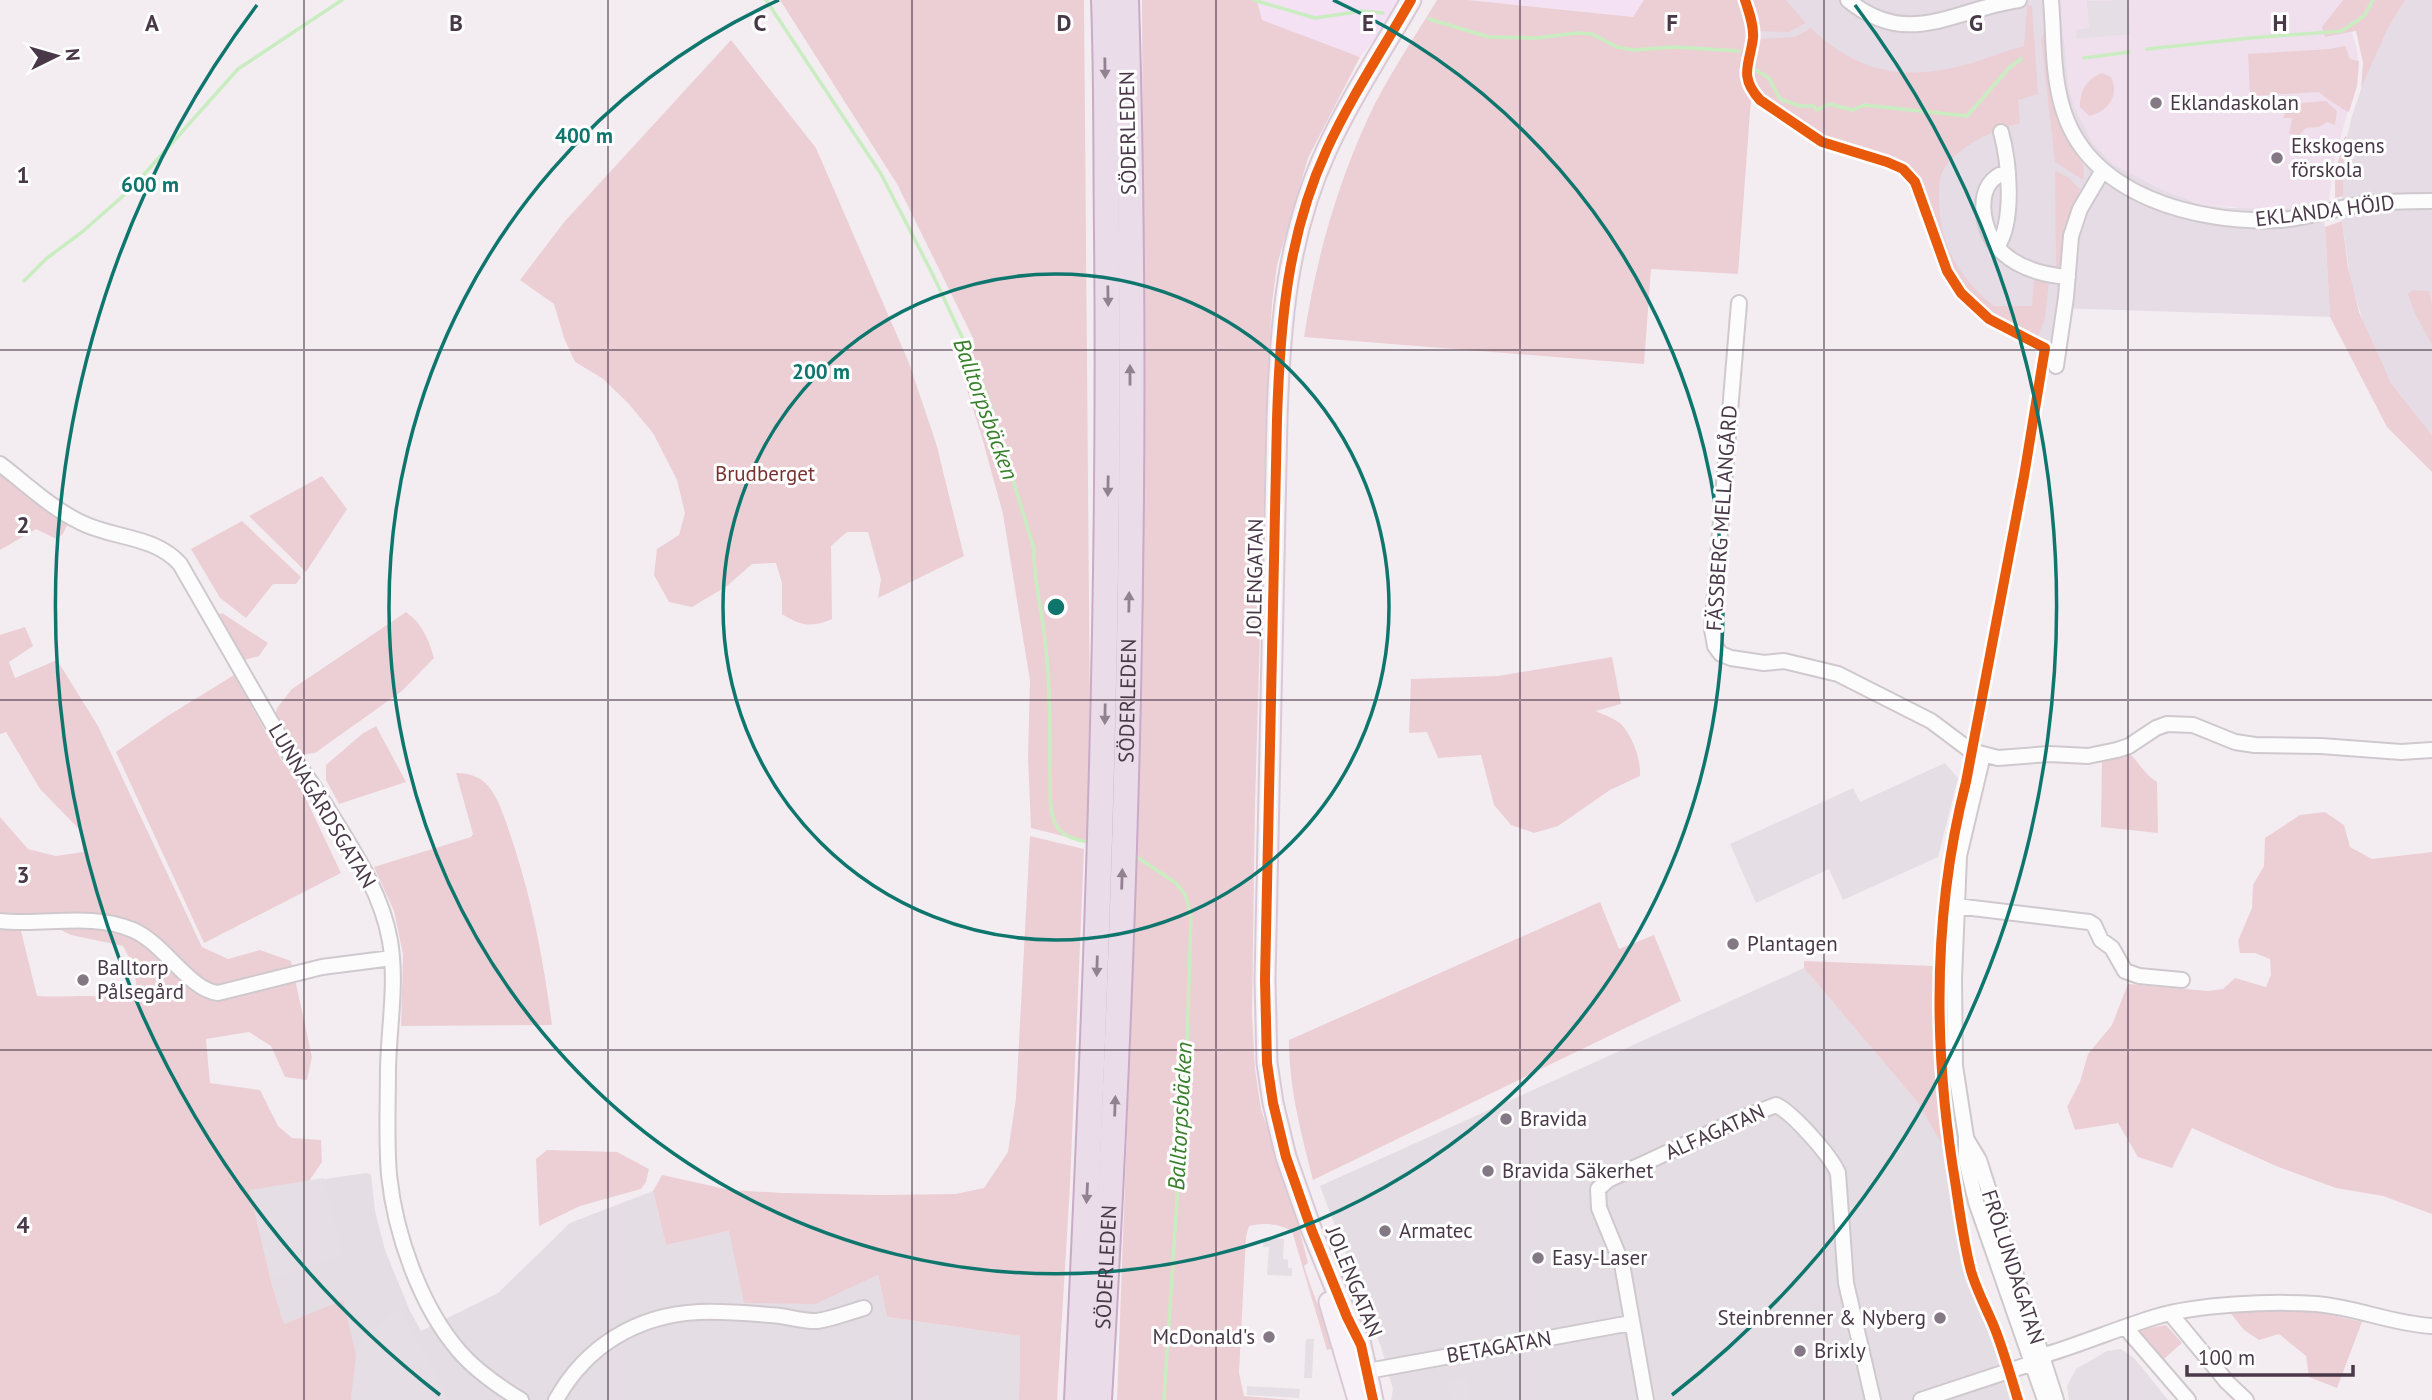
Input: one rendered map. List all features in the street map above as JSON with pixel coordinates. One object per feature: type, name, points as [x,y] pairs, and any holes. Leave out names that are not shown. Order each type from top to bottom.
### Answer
[{"type":"highway","name":"SÖDERLEDEN","points":[[1077,1400],[1093,1077],[1104,751],[1109,437],[1104,0]]},
{"type":"highway","name":"SÖDERLEDEN","points":[[1099,1400],[1114,1122],[1127,687],[1130,304],[1126,0]]},
{"type":"street","name":"JOLENGATAN","points":[[1373,1400],[1360,1345],[1346,1317],[1293,1181],[1273,1103],[1265,1021],[1280,336],[1295,245],[1317,172],[1336,130],[1411,0]]},
{"type":"street","points":[[1848,0],[1860,10],[1881,20],[1909,25],[1935,22],[1989,2],[2019,0]]},
{"type":"street","points":[[2051,0],[2062,105],[2081,146],[2103,170],[2075,221],[2071,236],[2056,366]]},
{"type":"street","points":[[1997,247],[2008,207],[2008,172],[2001,132]]},
{"type":"street","name":"EKLANDA HÖJD","points":[[2103,170],[2128,188],[2171,206],[2199,215],[2247,220],[2297,218],[2364,204],[2432,201]]},
{"type":"street","points":[[2008,172],[1992,180],[1984,202],[1987,230],[2007,257],[2035,271],[2068,277]]},
{"type":"street","name":"FÄSSBERG MELLANGÅRD","points":[[1739,303],[1712,629],[1715,646],[1721,654],[1731,658],[1764,663],[1784,662],[1838,674],[1931,721],[1971,751],[1983,755]]},
{"type":"street","name":"LUNNAGÅRDSGATAN","points":[[0,464],[78,522],[98,530],[146,541],[168,552],[180,564],[290,755],[310,779],[372,884],[390,940],[392,958],[387,1135],[389,1176],[402,1238],[418,1281],[447,1336],[492,1382],[521,1400]]},
{"type":"street","points":[[1983,755],[1998,758],[2049,754],[2088,756],[2129,746],[2167,724],[2193,725],[2235,743],[2255,746],[2321,746],[2401,752],[2432,750]]},
{"type":"street","name":"FRÖLUNDAGATAN","points":[[1983,755],[1959,856],[1954,1006],[1955,1066],[1966,1137],[1966,1160],[1976,1202],[2056,1400]]},
{"type":"street","points":[[1956,906],[2089,922],[2094,925],[2101,940],[2112,948],[2125,971],[2139,976],[2182,980]]},
{"type":"street","points":[[0,921],[24,923],[84,920],[119,925],[150,939],[207,992],[218,993],[322,967],[392,958]]},
{"type":"street","name":"ALFAGATAN","points":[[1646,1400],[1622,1264],[1599,1208],[1598,1189],[1608,1180],[1776,1105],[1786,1111],[1830,1159],[1838,1172],[1846,1283],[1873,1400]]},
{"type":"street","name":"JOLENGATAN","points":[[1293,1181],[1293,1195],[1358,1400]]},
{"type":"street","points":[[1922,1400],[2170,1313],[2214,1307],[2312,1304],[2346,1307],[2389,1319],[2432,1326]]},
{"type":"street","points":[[555,1400],[572,1373],[593,1352],[630,1329],[655,1319],[713,1311],[816,1321],[864,1308]]},
{"type":"street","points":[[2170,1313],[2227,1382],[2246,1400]]},
{"type":"street","name":"BETAGATAN","points":[[1368,1371],[1631,1323]]},
{"type":"street","points":[[2127,1327],[2188,1400]]},
{"type":"street","name":"FRÖLUNDAGATAN","points":[[2038,1360],[2045,1400]]},
{"type":"shaded area","points":[[1257,0],[1402,0],[1392,18],[1360,57],[1262,20]]},
{"type":"shaded area","points":[[1468,0],[1644,0],[1634,17]]},
{"type":"shaded area","points":[[1751,0],[2060,0],[2069,87],[2074,106],[2093,143],[2113,164],[2161,189],[2199,204],[2230,208],[2322,202],[2330,317],[2057,308],[2053,341],[2030,337],[1990,312],[1945,254],[1922,181],[1759,42]]},
{"type":"shaded area","name":"Eklandaskolan","points":[[2060,0],[2346,0],[2359,71],[2333,165],[2329,201],[2282,209],[2199,204],[2161,189],[2113,164],[2093,143],[2074,106],[2069,87]]},
{"type":"shaded area","points":[[2128,0],[2130,34],[2077,39],[2076,30],[2089,28],[2087,1]]},
{"type":"shaded area","points":[[2405,0],[2432,0],[2432,435],[2391,383],[2367,334],[2351,283],[2342,221],[2343,152],[2352,116],[2367,71]]},
{"type":"shaded area","points":[[1945,763],[1958,778],[1938,857],[1843,900],[1829,869],[1756,903],[1730,844],[1853,788],[1860,802]]},
{"type":"shaded area","points":[[1804,968],[1918,1103],[1943,1147],[1970,1288],[1994,1346],[2012,1400],[1391,1400],[1393,1389],[1381,1347],[1320,1186]]},
{"type":"shaded area","points":[[371,1174],[375,1211],[385,1250],[421,1331],[498,1293],[570,1223],[653,1191],[666,1245],[729,1231],[816,1304],[878,1275],[887,1317],[1020,1336],[1019,1400],[351,1400],[352,1381],[343,1301],[284,1324],[250,1190]]},
{"type":"shaded area","points":[[324,1178],[342,1255],[273,1280],[250,1190]]},
{"type":"shaded area","points":[[1264,1238],[1284,1239],[1283,1259],[1288,1260],[1292,1276],[1267,1275],[1269,1247],[1263,1247]]},
{"type":"shaded area","points":[[400,1308],[449,1400],[351,1400],[356,1355],[363,1337]]},
{"type":"shaded area","points":[[1306,1339],[1314,1339],[1312,1378],[1304,1378]]},
{"type":"shaded area","points":[[2121,1349],[2134,1358],[2168,1400],[2069,1400],[2067,1386],[2076,1369],[2107,1351]]},
{"type":"shaded area","points":[[1468,1377],[1472,1400],[1451,1400],[1447,1381]]},
{"type":"shaded area","points":[[1247,1386],[1300,1389],[1299,1398],[1247,1395]]},
{"type":"green space","points":[[780,0],[1084,0],[1091,843],[1031,828],[1028,758],[1030,681],[1003,514],[960,368],[970,354],[974,340],[897,184]]},
{"type":"green space","points":[[1142,0],[1257,0],[1262,20],[1360,57],[1308,158],[1277,265],[1267,390],[1255,806],[1252,1013],[1255,1069],[1261,1109],[1292,1201],[1308,1263],[1304,1266],[1334,1348],[1327,1350],[1292,1231],[1272,1224],[1249,1226],[1246,1237],[1239,1373],[1244,1396],[1292,1400],[1117,1400],[1137,857],[1144,470]]},
{"type":"green space","points":[[1437,0],[1468,0],[1633,17],[1644,0],[1741,0],[1749,32],[1739,72],[1751,99],[1738,274],[1651,269],[1644,364],[1304,337],[1329,224],[1357,143],[1384,86]]},
{"type":"green space","points":[[1748,0],[1786,0],[1806,23],[1789,32],[1759,31]]},
{"type":"green space","points":[[2343,0],[2405,0],[2387,30],[2361,88],[2363,63],[2356,31],[2325,37],[2322,27]]},
{"type":"green space","points":[[2027,5],[2032,6],[2038,94],[2018,100],[2020,123],[1979,139],[1952,159],[1942,174],[1939,198],[1943,230],[1953,258],[1970,284],[1994,306],[2032,306],[2034,277],[2049,281],[2045,318],[2039,334],[2031,339],[1991,316],[1965,294],[1940,245],[1923,193],[1906,169],[1891,160],[1836,144],[1798,124],[1764,97],[1755,84],[1751,70],[1752,54],[1759,39],[1795,37],[1811,28],[1843,53],[1878,68],[1915,73],[1956,67],[2024,46]]},
{"type":"green space","points":[[2046,34],[2048,57],[2045,58],[2046,65],[2049,65],[2055,109],[2079,155],[2084,172],[2083,180],[2055,162],[2041,40],[2042,35]]},
{"type":"green space","name":"Brudberget","points":[[731,40],[816,148],[909,363],[936,443],[964,556],[878,598],[881,579],[868,532],[847,532],[831,546],[832,619],[812,625],[782,614],[782,583],[776,563],[752,564],[727,586],[692,607],[669,602],[654,575],[657,549],[679,535],[685,513],[677,480],[653,433],[628,403],[602,378],[575,362],[564,338],[554,304],[520,280],[565,221]]},
{"type":"green space","points":[[2345,46],[2350,59],[2359,61],[2357,86],[2349,112],[2319,92],[2250,96],[2248,54]]},
{"type":"green space","points":[[2102,73],[2111,77],[2113,96],[2107,107],[2089,116],[2080,107],[2081,96],[2088,82]]},
{"type":"green space","points":[[2326,101],[2337,111],[2335,125],[2327,122],[2319,127],[2306,128],[2299,135],[2289,134],[2292,118],[2283,118],[2289,104]]},
{"type":"green space","points":[[2345,136],[2343,196],[2335,198],[2335,173]]},
{"type":"green space","points":[[2055,171],[2068,177],[2080,189],[2064,229],[2062,262],[2056,270]]},
{"type":"green space","points":[[2342,221],[2348,267],[2359,312],[2391,383],[2432,435],[2432,472],[2387,427],[2330,317],[2325,227]]},
{"type":"green space","points":[[2412,290],[2429,291],[2432,306],[2432,345],[2415,314],[2408,294]]},
{"type":"green space","points":[[0,470],[69,521],[63,534],[56,539],[36,529],[0,550]]},
{"type":"green space","points":[[322,476],[347,509],[306,572],[249,516]]},
{"type":"green space","points":[[242,521],[301,577],[296,584],[273,584],[246,618],[220,598],[191,549]]},
{"type":"green space","points":[[406,612],[424,632],[434,658],[402,691],[315,753],[300,755],[292,748],[274,721],[277,708],[292,689]]},
{"type":"green space","points":[[222,613],[268,643],[259,656],[238,662],[214,616]]},
{"type":"green space","points":[[25,627],[33,646],[9,662],[15,678],[57,660],[98,726],[202,947],[228,959],[260,950],[291,961],[312,1057],[307,1080],[285,1077],[271,1046],[249,1032],[206,1039],[210,1083],[260,1090],[278,1126],[292,1138],[321,1140],[322,1162],[309,1181],[250,1191],[284,1324],[343,1300],[356,1355],[351,1400],[0,1400],[0,817],[28,849],[56,856],[83,852],[80,830],[40,789],[6,732],[0,734],[0,635]],"holes":[[[57,928],[71,935],[123,946],[135,969],[136,986],[123,999],[101,996],[37,996],[21,931]]]},
{"type":"green space","points":[[1612,657],[1621,704],[1596,711],[1615,720],[1625,729],[1635,749],[1640,776],[1610,790],[1558,826],[1534,833],[1511,825],[1494,805],[1481,755],[1438,758],[1427,732],[1409,733],[1411,679],[1498,676]]},
{"type":"green space","points":[[234,675],[282,761],[296,778],[341,873],[204,943],[116,752]]},
{"type":"green space","points":[[376,726],[406,782],[339,804],[326,780],[326,765],[362,734]]},
{"type":"green space","points":[[2128,752],[2157,782],[2158,833],[2101,827],[2102,757]]},
{"type":"green space","points":[[456,773],[472,775],[489,786],[504,818],[532,912],[552,1025],[401,1026],[403,954],[394,911],[374,867],[471,837],[473,834]]},
{"type":"green space","points":[[2325,812],[2344,825],[2350,847],[2372,859],[2432,852],[2432,1214],[2383,1196],[2336,1188],[2276,1166],[2192,1128],[2172,1168],[2138,1157],[2118,1123],[2075,1130],[2067,1107],[2080,1082],[2088,1054],[2112,1025],[2128,984],[2208,991],[2223,989],[2235,978],[2266,987],[2271,975],[2270,959],[2255,953],[2240,953],[2238,941],[2252,908],[2253,885],[2264,866],[2265,838],[2300,815]]},
{"type":"green space","points":[[1030,836],[1084,849],[1070,1185],[1057,1400],[1019,1400],[1020,1336],[887,1317],[878,1275],[816,1304],[744,1303],[729,1231],[666,1245],[653,1191],[662,1175],[730,1190],[783,1193],[956,1194],[984,1188],[1008,1152],[1016,1098]]},
{"type":"green space","points":[[1600,902],[1619,949],[1654,935],[1681,1001],[1313,1180],[1293,1093],[1289,1040]]},
{"type":"green space","points":[[1804,961],[1934,966],[1937,1073],[1943,1147],[1918,1103],[1804,968]]},
{"type":"green space","points":[[547,1150],[617,1152],[649,1169],[646,1182],[641,1189],[580,1206],[539,1226],[536,1159]]},
{"type":"green space","points":[[2229,1311],[2315,1311],[2362,1322],[2337,1388],[2309,1377],[2306,1356],[2279,1334],[2259,1340],[2244,1330]]},
{"type":"green space","points":[[2166,1325],[2182,1343],[2164,1359],[2137,1330]]},
{"type":"waterway","points":[[24,281],[47,258],[82,232],[131,189],[238,69],[342,0]]},
{"type":"waterway","name":"Balltorpsbäcken","points":[[766,0],[881,174],[932,273],[990,404],[1034,549],[1048,672],[1051,810],[1055,823],[1066,835],[1091,843]]},
{"type":"waterway","points":[[1254,0],[1315,18],[1362,11],[1383,13]]},
{"type":"waterway","points":[[2147,49],[2342,31],[2364,16],[2373,0]]},
{"type":"waterway","points":[[1429,19],[1489,37],[1537,38],[1577,33],[1592,34],[1617,47],[1634,50],[1674,47],[1739,51]]},
{"type":"waterway","points":[[2084,58],[2129,52]]},
{"type":"waterway","points":[[1752,68],[1769,78],[1780,99],[1800,106],[1814,106],[1817,110],[1829,104],[1853,110],[1864,105],[1967,116],[2009,68],[2021,59]]},
{"type":"waterway","name":"Balltorpsbäcken","points":[[1137,857],[1176,883],[1186,896],[1191,918],[1187,1045],[1164,1400]]},
{"type":"cycle path","points":[[1373,1400],[1361,1345],[1312,1231],[1286,1157],[1267,1063],[1265,980],[1277,419],[1280,349],[1288,281],[1294,248],[1313,182],[1336,130],[1411,0]]},
{"type":"cycle path","points":[[1745,0],[1753,33],[1747,70],[1753,92],[1760,100],[1822,142],[1903,169],[1915,182],[1947,271],[1961,293],[1989,319],[2045,348],[2024,476],[1955,832],[1947,882],[1940,984],[1943,1085],[1964,1240],[1973,1279],[1998,1338],[2018,1400]]},
{"type":"place","name":"Eklandaskolan","points":[[2156,103]]},
{"type":"place","name":"Ekskogens förskola","points":[[2277,158]]},
{"type":"place","name":"Plantagen","points":[[1733,944]]},
{"type":"place","name":"Balltorp Pålsegård","points":[[83,980]]},
{"type":"place","name":"Bravida","points":[[1506,1119]]},
{"type":"place","name":"Bravida Säkerhet","points":[[1488,1171]]},
{"type":"place","name":"Armatec","points":[[1385,1231]]},
{"type":"place","name":"Easy-Laser","points":[[1538,1258]]},
{"type":"place","name":"Steinbrenner & Nyberg","points":[[1940,1318]]},
{"type":"place","name":"McDonald's","points":[[1269,1337]]},
{"type":"place","name":"Brixly","points":[[1800,1351]]}]
